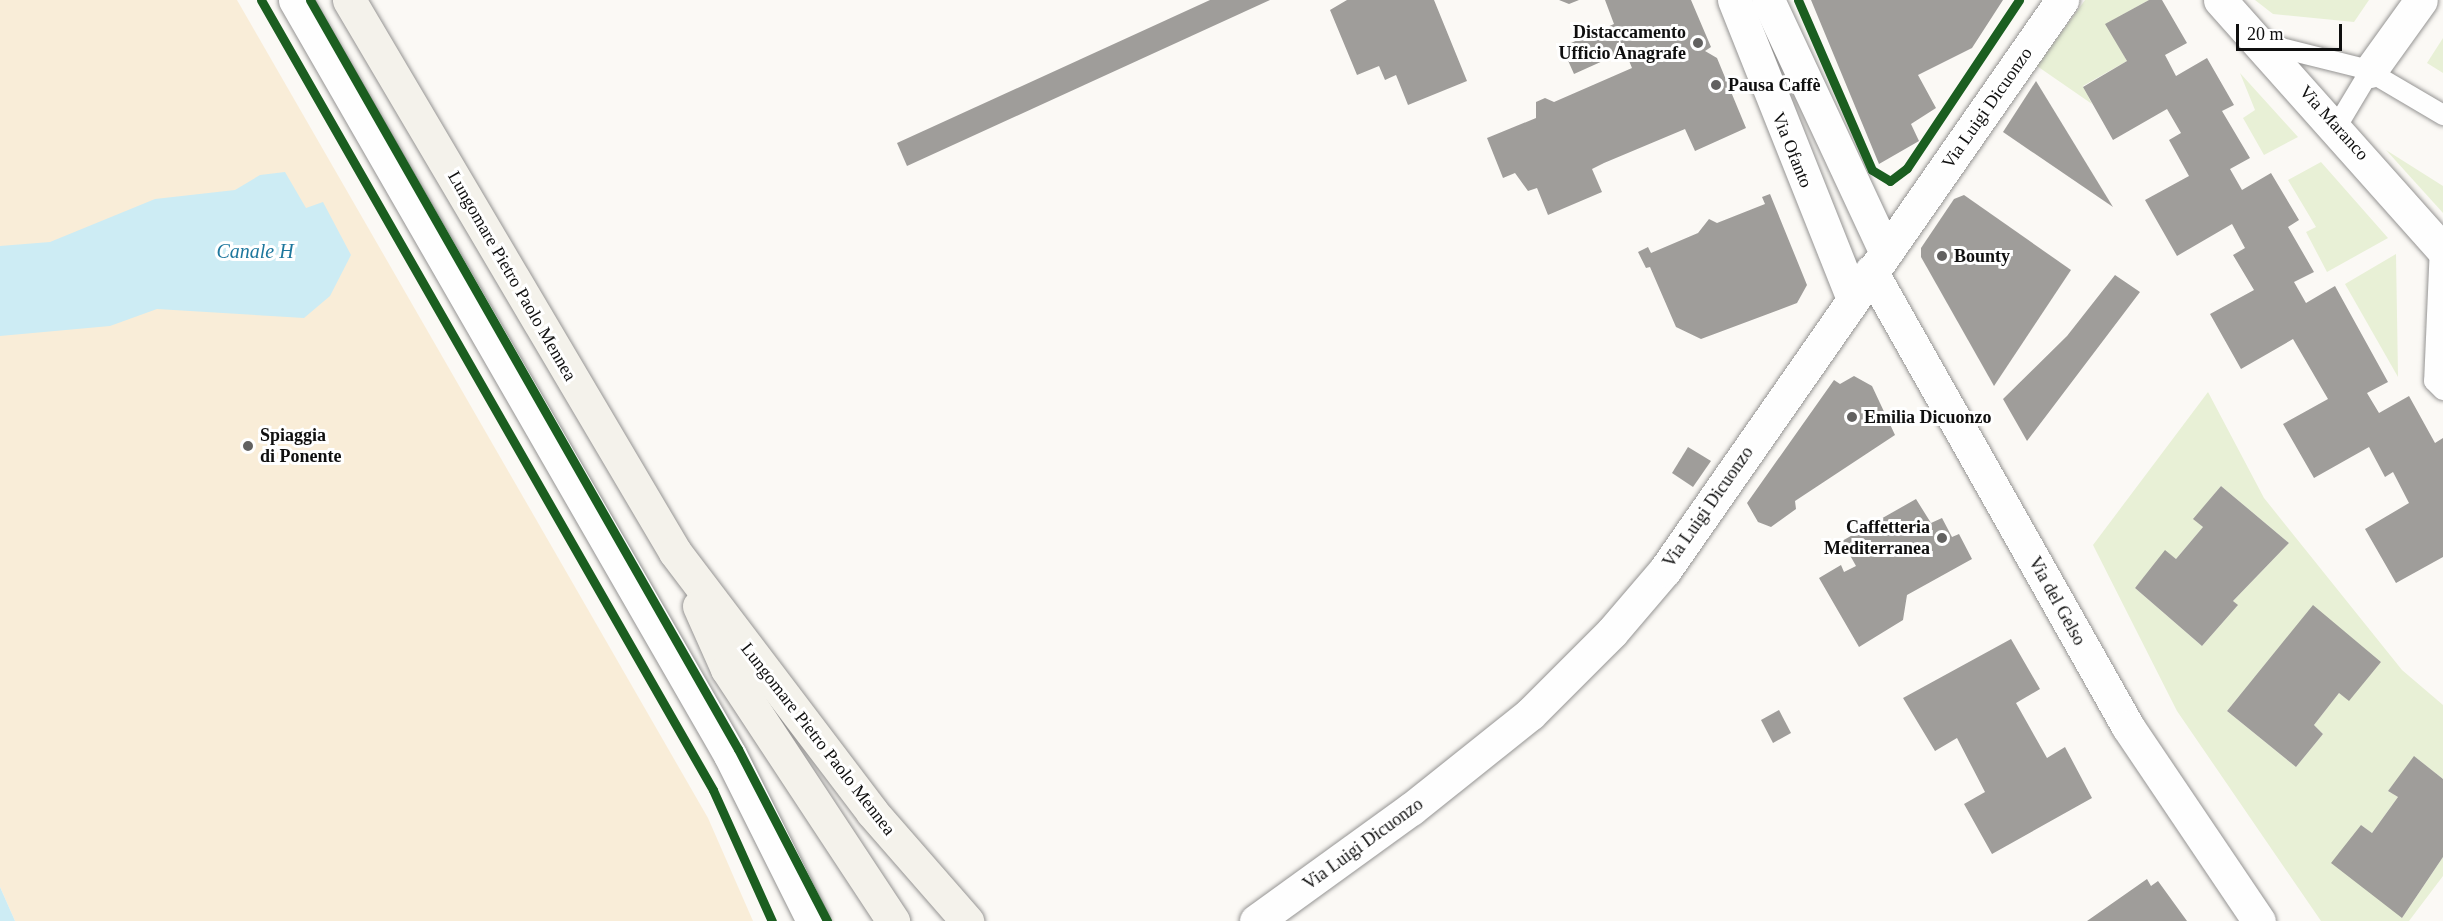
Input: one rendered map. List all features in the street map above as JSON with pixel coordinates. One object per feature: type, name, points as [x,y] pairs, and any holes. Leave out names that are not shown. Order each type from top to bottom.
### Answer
[{"type":"main road","name":"Lungomare Pietro Paolo Mennea","points":[[349,0],[675,552],[872,812],[967,921]]},
{"type":"main road","name":"Lungomare Pietro Paolo Mennea","points":[[675,552],[727,669],[893,921]]},
{"type":"street","points":[[295,0],[730,755],[813,921]]},
{"type":"street","name":"Via Ofanto","points":[[1734,0],[1853,299]]},
{"type":"street","name":"Via Ofanto","points":[[1767,0],[1878,261]]},
{"type":"street","name":"Via Luigi Dicuonzo","points":[[1256,921],[1411,809],[1530,714],[1612,632],[1665,570],[1878,261],[2062,0]]},
{"type":"street","name":"Via Maranco","points":[[2220,0],[2337,126],[2441,248]]},
{"type":"street","points":[[2370,71],[2421,0]]},
{"type":"street","name":"Via del Gelso","points":[[1878,261],[2128,727],[2259,921]]},
{"type":"lane","points":[[2260,43],[2370,71],[2443,115]]},
{"type":"lane","points":[[2337,126],[2370,71]]},
{"type":"lane","points":[[2441,248],[2434,381],[2443,390]]},
{"type":"green space","points":[[2085,0],[2149,0],[2106,24],[2127,61],[2083,86],[2092,104],[2037,66]]},
{"type":"green space","points":[[2255,0],[2369,0],[2354,22],[2273,14]]},
{"type":"green space","points":[[2443,38],[2443,73],[2427,63]]},
{"type":"green space","points":[[2240,73],[2298,137],[2264,155],[2243,118],[2255,110]]},
{"type":"green space","points":[[2386,150],[2443,186],[2443,213]]},
{"type":"green space","points":[[2321,162],[2388,238],[2327,272],[2306,232],[2316,227],[2288,180]]},
{"type":"green space","points":[[2396,254],[2398,377],[2345,284]]},
{"type":"green space","points":[[2208,392],[2264,498],[2402,670],[2443,705],[2443,779],[2415,757],[2388,791],[2398,797],[2372,833],[2361,825],[2402,918],[2443,857],[2443,876],[2409,921],[2321,921],[2177,711],[2093,545]],"holes":[[[2221,486],[2289,543],[2233,601],[2237,606],[2202,646],[2135,588],[2165,551],[2176,559],[2203,527],[2194,519]],[[2313,606],[2381,662],[2349,700],[2339,693],[2314,725],[2323,734],[2296,767],[2227,711]]]},
{"type":"sand","name":"Spiaggia di Ponente","points":[[0,0],[237,0],[708,818],[753,921],[15,921],[0,887]]},
{"type":"water","name":"Canale H","points":[[285,172],[306,208],[323,202],[351,255],[330,296],[304,318],[157,309],[110,326],[0,336],[0,246],[50,242],[155,199],[235,190],[260,175]]},
{"type":"water","points":[[0,887],[15,921],[0,921]]},
{"type":"building","points":[[1210,0],[1270,0],[907,166],[897,143]]},
{"type":"building","points":[[1347,0],[1434,0],[1467,81],[1408,105],[1396,75],[1385,80],[1379,66],[1357,75],[1330,10]]},
{"type":"building","points":[[1559,0],[1579,0],[1569,4]]},
{"type":"building","points":[[1605,0],[1691,0],[1711,47],[1705,51],[1717,58],[1746,128],[1695,151],[1685,129],[1604,163],[1592,169],[1602,192],[1548,215],[1537,188],[1528,191],[1515,173],[1503,178],[1487,138],[1536,118],[1536,102],[1545,98],[1554,102],[1632,68],[1625,51],[1574,74],[1562,47],[1614,24]]},
{"type":"building","points":[[1811,0],[2003,0],[1972,48],[1918,75],[1936,108],[1911,124],[1919,141],[1879,164]]},
{"type":"building","points":[[2149,0],[2162,0],[2187,43],[2165,55],[2176,76],[2207,58],[2234,105],[2222,111],[2250,158],[2230,169],[2242,190],[2271,173],[2299,220],[2288,227],[2314,272],[2294,282],[2306,303],[2335,286],[2388,382],[2367,393],[2379,413],[2409,396],[2435,443],[2443,438],[2443,557],[2396,583],[2365,529],[2409,503],[2393,472],[2385,477],[2369,447],[2314,478],[2283,424],[2328,399],[2293,339],[2241,369],[2210,314],[2254,290],[2233,255],[2245,248],[2232,224],[2177,256],[2145,200],[2189,176],[2169,140],[2181,133],[2167,109],[2113,140],[2083,87],[2127,61],[2105,24]]},
{"type":"building","points":[[2036,81],[2113,207],[2003,132]]},
{"type":"building","points":[[1770,194],[1807,285],[1797,303],[1701,339],[1676,327],[1650,267],[1646,268],[1638,252],[1648,247],[1651,253],[1698,233],[1709,219],[1717,223],[1765,204],[1762,197]]},
{"type":"building","points":[[1964,195],[2071,270],[1994,386],[1921,257],[1921,248],[1954,199]]},
{"type":"building","points":[[2115,275],[2140,292],[2027,441],[2003,399],[2067,336]]},
{"type":"building","points":[[1854,376],[1872,386],[1895,435],[1795,501],[1796,509],[1771,527],[1758,522],[1747,503],[1834,380],[1840,384]]},
{"type":"building","points":[[1688,447],[1711,461],[1693,487],[1672,473]]},
{"type":"building","points":[[2221,486],[2289,543],[2233,601],[2238,605],[2202,646],[2135,588],[2165,550],[2176,559],[2203,527],[2193,519]]},
{"type":"building","points":[[1916,499],[1931,523],[1942,518],[1952,537],[1959,534],[1972,559],[1907,595],[1903,620],[1859,647],[1819,578],[1841,565],[1844,572],[1856,566],[1842,541]]},
{"type":"building","points":[[2313,605],[2381,662],[2349,701],[2339,693],[2314,725],[2323,734],[2296,767],[2227,711]]},
{"type":"building","points":[[2011,639],[2040,689],[2016,703],[2047,758],[2065,747],[2092,798],[1992,854],[1964,804],[1985,792],[1957,738],[1935,751],[1903,698]]},
{"type":"building","points":[[1779,710],[1791,733],[1773,743],[1761,720]]},
{"type":"building","points":[[2414,756],[2443,779],[2443,857],[2402,918],[2331,863],[2361,825],[2372,833],[2398,797],[2388,791]]},
{"type":"building","points":[[2147,879],[2151,886],[2158,881],[2187,921],[2087,921]]},
{"type":"cycle path","points":[[261,0],[713,790],[772,921]]},
{"type":"cycle path","points":[[310,0],[738,749],[827,921]]},
{"type":"cycle path","points":[[1798,0],[1872,170],[1890,181],[1907,168],[2019,0]]},
{"type":"place","name":"Distaccamento Ufficio Anagrafe","points":[[1698,43]]},
{"type":"place","name":"Pausa Caffè","points":[[1716,85]]},
{"type":"place","name":"Bounty","points":[[1942,256]]},
{"type":"place","name":"Emilia Dicuonzo","points":[[1852,417]]},
{"type":"place","name":"Spiaggia di Ponente","points":[[248,446]]},
{"type":"place","name":"Caffetteria Mediterranea","points":[[1942,538]]}]
